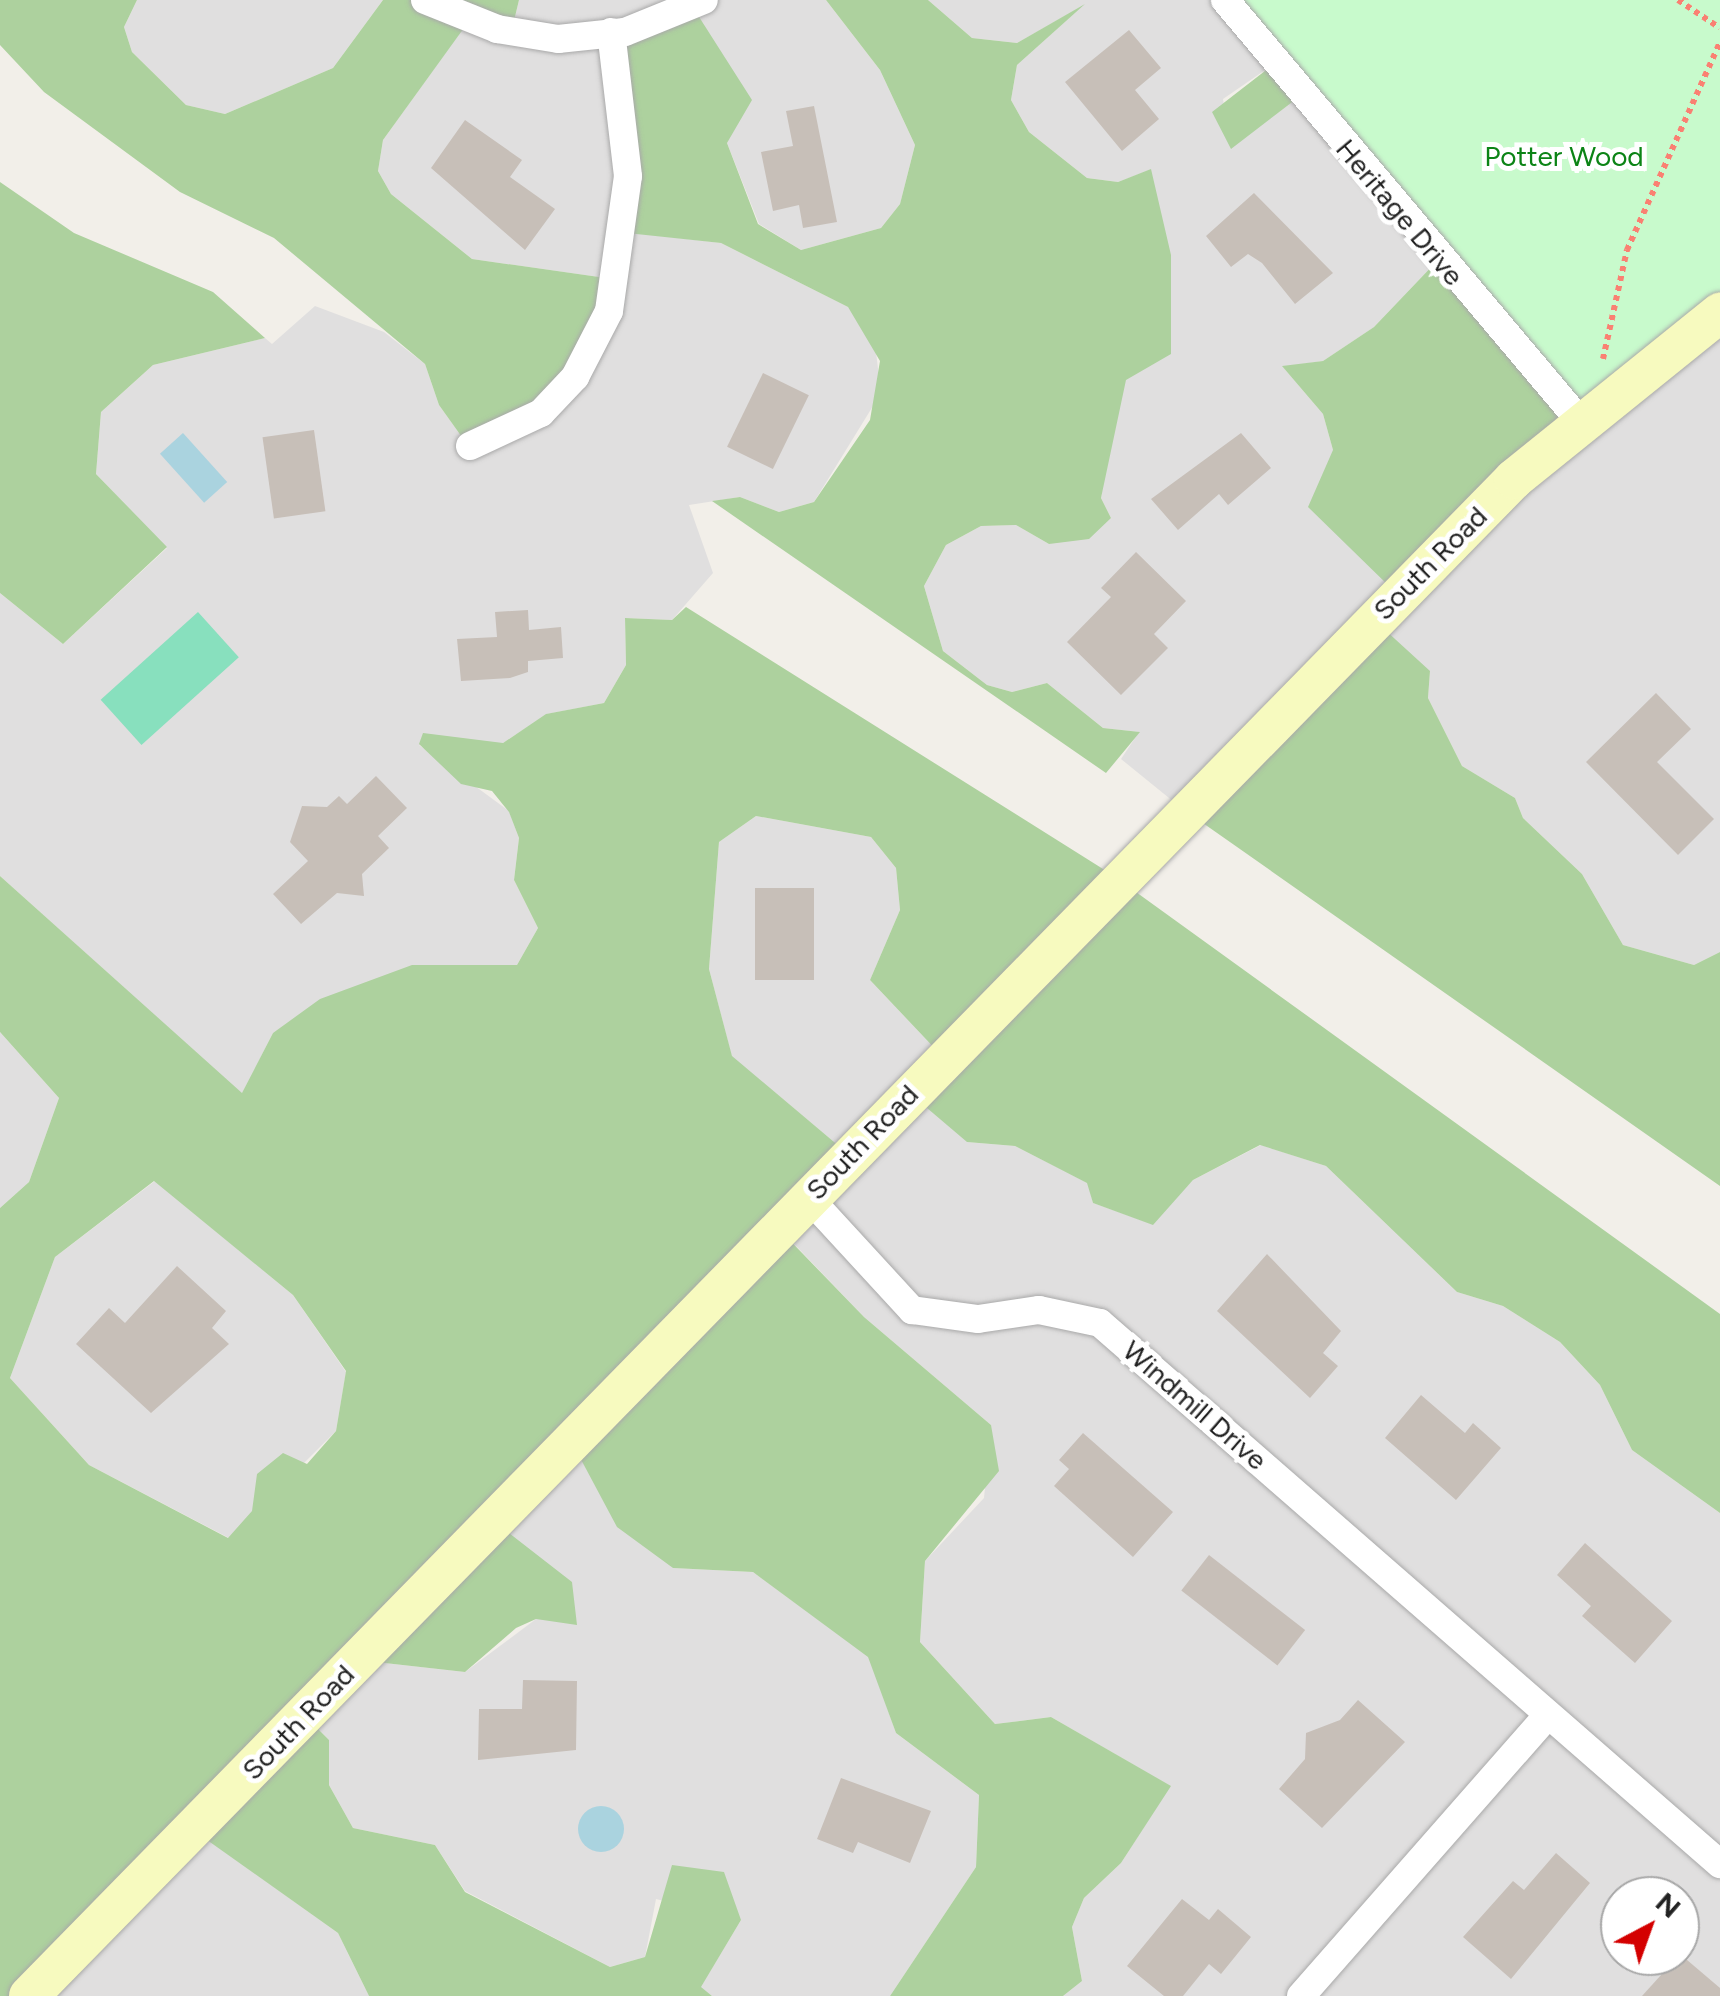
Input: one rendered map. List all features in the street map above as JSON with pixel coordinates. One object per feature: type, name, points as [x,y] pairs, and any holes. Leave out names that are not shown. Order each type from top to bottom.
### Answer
[{"type":"street","points":[[425,0],[528,34],[610,32],[704,0]]},
{"type":"street","name":"Heritage Drive","points":[[1225,0],[1579,420]]},
{"type":"street","points":[[470,446],[541,413],[575,377],[609,311],[628,176],[610,32]]},
{"type":"street","name":"South Road","points":[[29,1996],[808,1197],[1579,420],[1720,313]]},
{"type":"street","name":"Windmill Drive","points":[[808,1197],[912,1310],[978,1320],[1039,1310],[1100,1323],[1720,1864]]},
{"type":"street","points":[[1301,1996],[1548,1715]]},
{"type":"path","points":[[1678,0],[1720,28]]},
{"type":"path","points":[[1603,360],[1627,250],[1720,42]]},
{"type":"shaded area","points":[[137,0],[383,0],[333,68],[225,114],[186,105],[132,52],[124,27]]},
{"type":"shaded area","points":[[519,0],[826,0],[880,70],[915,145],[900,204],[881,228],[801,250],[759,224],[727,143],[735,119],[627,232],[721,243],[848,307],[875,344],[881,393],[814,502],[779,512],[740,497],[689,505],[713,573],[672,620],[625,618],[626,665],[604,703],[547,714],[503,743],[419,745],[509,811],[519,838],[514,880],[538,928],[517,965],[273,1033],[242,1094],[0,876],[0,593],[63,644],[167,548],[96,474],[101,412],[153,365],[265,338],[272,344],[315,306],[384,332],[425,364],[439,405],[469,447],[613,279],[472,259],[391,194],[378,171],[383,140],[469,20],[513,25]]},
{"type":"shaded area","points":[[928,0],[1231,0],[1274,64],[1223,99],[1231,148],[1304,92],[1437,261],[1374,327],[1323,361],[1283,367],[1323,414],[1333,450],[1720,310],[1720,952],[1694,965],[1623,945],[1582,874],[1523,818],[1515,798],[1462,766],[1428,698],[1430,671],[1174,802],[1121,759],[1139,732],[1103,728],[1047,683],[1012,692],[987,685],[943,651],[924,586],[946,545],[981,526],[1016,525],[1049,544],[1111,518],[1101,498],[1151,180],[1150,170],[1118,182],[1087,178],[1029,132],[1011,100],[1017,65],[1081,7],[1017,43],[972,38]]},
{"type":"shaded area","points":[[756,816],[871,837],[896,868],[900,910],[870,980],[940,1054],[967,1142],[1015,1146],[1088,1183],[1093,1203],[1152,1224],[1193,1180],[1261,1145],[1326,1166],[1457,1292],[1503,1306],[1560,1342],[1600,1385],[1632,1450],[1720,1513],[1720,1996],[1063,1996],[1082,1981],[1072,1927],[1084,1898],[1121,1863],[1170,1786],[1051,1717],[995,1724],[920,1642],[925,1561],[984,1498],[991,1425],[864,1317],[775,1224],[840,1147],[732,1057],[709,969],[719,842]]},
{"type":"shaded area","points":[[0,1032],[59,1098],[29,1182],[0,1208]]},
{"type":"shaded area","points":[[155,1181],[293,1295],[346,1372],[336,1431],[229,1538],[89,1465],[10,1378],[55,1257]]},
{"type":"shaded area","points":[[570,1436],[673,1568],[753,1572],[869,1657],[896,1733],[979,1795],[976,1867],[890,1996],[712,1996],[700,1988],[741,1920],[656,1899],[645,1957],[610,1967],[465,1891],[435,1845],[353,1828],[329,1785],[329,1740],[304,1715],[358,1660],[465,1672],[536,1619],[486,1515]]},
{"type":"shaded area","points":[[193,1829],[338,1933],[369,1996],[31,1996]]},
{"type":"green space","points":[[0,0],[137,0],[124,27],[132,52],[186,105],[225,114],[333,68],[383,0],[519,0],[513,25],[469,21],[383,140],[378,171],[391,194],[472,259],[613,279],[576,373],[469,447],[439,405],[425,364],[274,238],[180,192],[44,92],[0,45]]},
{"type":"green space","points":[[826,0],[928,0],[972,38],[1017,43],[1085,4],[1017,65],[1011,100],[1029,132],[1087,178],[1118,182],[1151,169],[1171,255],[1171,354],[1126,380],[1101,498],[1111,518],[1089,539],[1049,544],[1016,525],[981,526],[946,545],[924,586],[943,651],[987,685],[1012,692],[1047,683],[1103,728],[1140,732],[1106,773],[712,501],[740,497],[779,512],[814,502],[870,420],[880,361],[848,307],[721,243],[627,233],[616,27],[694,9],[752,100],[727,143],[758,224],[801,250],[881,228],[900,204],[915,145],[880,70]]},
{"type":"green space","name":"Potter Wood","points":[[1235,0],[1720,0],[1720,315],[1579,420]]},
{"type":"green space","name":"Potter Wood","points":[[1720,0],[1720,310],[1391,588],[1308,507],[1333,450],[1323,414],[1282,366],[1323,361],[1374,327],[1437,261],[1304,93],[1231,149],[1212,112],[1274,64]]},
{"type":"green space","points":[[0,182],[74,233],[213,292],[265,338],[153,365],[101,412],[96,474],[167,547],[63,644],[0,593]]},
{"type":"green space","points":[[686,607],[1111,874],[1720,1314],[1720,1513],[1632,1450],[1600,1385],[1560,1342],[1503,1306],[1457,1292],[1326,1166],[1260,1145],[1193,1180],[1153,1225],[1093,1203],[1087,1183],[1015,1146],[967,1142],[907,1091],[940,1054],[870,980],[900,910],[896,868],[871,837],[756,816],[719,842],[709,969],[732,1056],[840,1147],[775,1225],[864,1317],[991,1425],[999,1471],[925,1561],[920,1642],[995,1724],[1051,1717],[1171,1786],[1121,1863],[1084,1898],[1072,1927],[1082,1981],[1063,1996],[890,1996],[976,1867],[979,1795],[896,1733],[868,1657],[753,1572],[673,1568],[617,1527],[569,1437],[486,1515],[572,1582],[577,1625],[536,1619],[516,1628],[465,1672],[358,1660],[304,1715],[329,1740],[329,1785],[353,1828],[435,1845],[465,1892],[610,1967],[645,1957],[672,1865],[724,1872],[741,1920],[701,1987],[712,1996],[369,1996],[338,1933],[193,1830],[31,1996],[0,1996],[0,1208],[29,1182],[59,1098],[0,1032],[0,876],[242,1093],[273,1033],[320,999],[412,965],[517,965],[538,928],[514,880],[519,838],[509,812],[492,791],[461,784],[419,744],[423,733],[503,743],[546,714],[604,703],[626,665],[625,618],[672,620]],"holes":[[[154,1181],[293,1295],[346,1371],[336,1431],[307,1464],[283,1453],[257,1474],[252,1511],[228,1538],[89,1465],[10,1378],[55,1257]]]},
{"type":"green space","points":[[198,612],[239,657],[141,745],[101,700]]},
{"type":"green space","points":[[1372,618],[1430,671],[1428,698],[1462,766],[1515,798],[1523,818],[1582,874],[1623,945],[1694,965],[1720,952],[1720,1186],[1190,814]]},
{"type":"water","points":[[183,433],[227,482],[204,503],[160,454]]},
{"type":"water","points":[[601,1806],[617,1813],[624,1829],[617,1845],[601,1852],[585,1845],[578,1829],[585,1813]]},
{"type":"building","points":[[1129,30],[1161,68],[1135,90],[1159,119],[1122,151],[1065,82]]},
{"type":"building","points":[[814,106],[837,222],[803,228],[799,205],[773,211],[761,152],[793,146],[786,111]]},
{"type":"building","points":[[465,120],[522,160],[510,177],[555,209],[525,250],[431,168]]},
{"type":"building","points":[[1254,193],[1333,273],[1295,304],[1262,263],[1248,254],[1231,267],[1206,236]]},
{"type":"building","points":[[763,373],[809,395],[773,469],[727,447]]},
{"type":"building","points":[[314,430],[325,511],[274,518],[263,437]]},
{"type":"building","points":[[1241,433],[1271,468],[1228,505],[1219,494],[1178,530],[1151,499]]},
{"type":"building","points":[[1136,552],[1186,601],[1154,634],[1168,648],[1121,695],[1067,642],[1111,597],[1101,588]]},
{"type":"building","points":[[528,610],[529,630],[561,627],[563,658],[528,661],[528,672],[510,678],[461,681],[457,639],[497,637],[495,612]]},
{"type":"building","points":[[1656,693],[1691,729],[1657,762],[1714,819],[1678,855],[1586,762]]},
{"type":"building","points":[[376,776],[407,808],[378,836],[389,848],[362,874],[364,896],[337,893],[301,924],[273,894],[308,861],[290,842],[302,806],[327,807],[339,796],[347,804]]},
{"type":"building","points":[[755,888],[814,888],[814,980],[755,980]]},
{"type":"building","points":[[1267,1254],[1341,1331],[1323,1353],[1338,1366],[1310,1398],[1217,1311]]},
{"type":"building","points":[[177,1266],[226,1311],[212,1328],[229,1344],[151,1413],[76,1344],[109,1308],[125,1323]]},
{"type":"building","points":[[1421,1395],[1465,1433],[1473,1423],[1501,1448],[1456,1500],[1385,1438]]},
{"type":"building","points":[[1083,1433],[1173,1512],[1133,1557],[1054,1486],[1069,1469],[1059,1460]]},
{"type":"building","points":[[1585,1543],[1672,1621],[1635,1663],[1582,1616],[1591,1606],[1557,1575]]},
{"type":"building","points":[[1209,1555],[1305,1630],[1277,1666],[1181,1590]]},
{"type":"building","points":[[523,1680],[577,1681],[576,1750],[478,1760],[479,1709],[522,1709]]},
{"type":"building","points":[[1358,1700],[1405,1742],[1322,1828],[1279,1789],[1305,1759],[1306,1733],[1340,1720]]},
{"type":"building","points":[[841,1778],[931,1811],[910,1863],[858,1842],[853,1853],[817,1839]]},
{"type":"building","points":[[1556,1853],[1590,1883],[1511,1979],[1463,1937],[1513,1881],[1524,1890]]},
{"type":"building","points":[[1182,1899],[1209,1920],[1218,1909],[1251,1937],[1221,1974],[1209,1964],[1183,1996],[1164,1996],[1127,1966]]},
{"type":"building","points":[[1700,1971],[1720,1988],[1720,1996],[1642,1996],[1660,1976],[1700,1976]]}]
